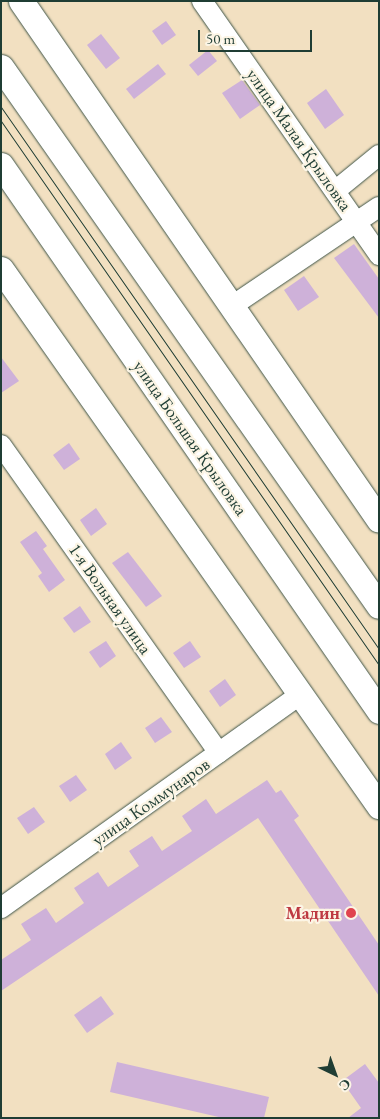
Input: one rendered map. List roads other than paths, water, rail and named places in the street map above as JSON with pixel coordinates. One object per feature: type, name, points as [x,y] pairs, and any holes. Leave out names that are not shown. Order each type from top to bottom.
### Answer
[{"type":"main road","points":[[21,1],[379,520]]},
{"type":"main road","points":[[1,67],[379,606]]},
{"type":"main road","name":"улица Большая Крыловка","points":[[1,165],[379,711]]},
{"type":"main road","points":[[1,269],[379,806]]},
{"type":"street","name":"улица Малая Крыловка","points":[[202,1],[379,255]]},
{"type":"street","points":[[335,191],[379,155]]},
{"type":"street","points":[[232,306],[355,221],[379,207]]},
{"type":"street","name":"1-я Вольная улица","points":[[1,445],[219,753]]},
{"type":"street","name":"улица Коммунаров","points":[[1,908],[300,695]]},
{"type":"tram line","points":[[1,107],[379,649]]},
{"type":"tram line","points":[[1,121],[379,665]]},
{"type":"place","name":"Мадин","points":[[351,913]]}]
